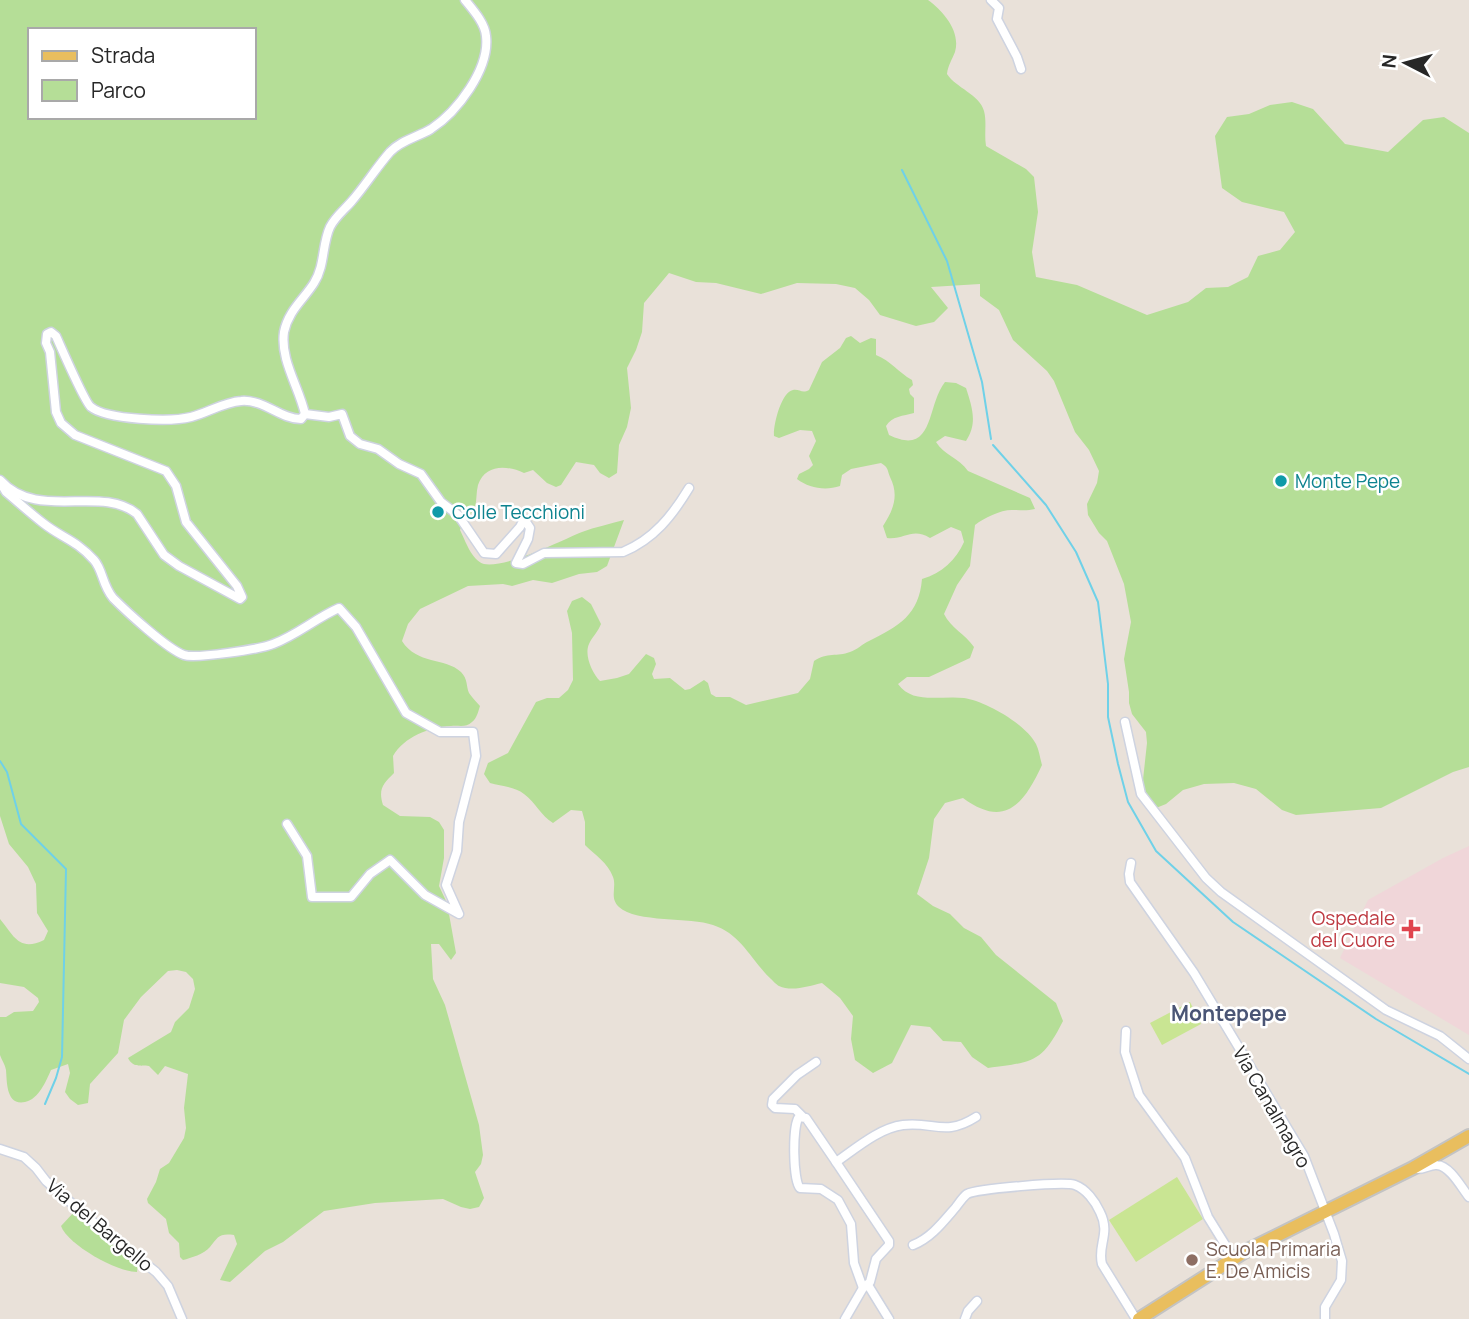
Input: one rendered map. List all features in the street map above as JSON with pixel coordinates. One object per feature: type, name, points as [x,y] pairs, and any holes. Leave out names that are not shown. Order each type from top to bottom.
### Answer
[{"type":"main road","points":[[1138,1319],[1234,1259],[1413,1168],[1469,1136]]},
{"type":"street","points":[[305,414],[286,354],[284,333],[288,318],[316,281],[328,234],[336,218],[392,149],[441,121],[476,80],[486,50],[486,36],[484,28],[465,0]]},
{"type":"street","points":[[991,0],[999,8],[997,19],[1021,69]]},
{"type":"street","points":[[0,480],[18,494],[42,502],[116,504],[131,509],[164,555],[240,599],[241,592],[237,586],[186,523],[176,486],[166,471],[75,435],[61,423],[56,412],[47,334],[51,332],[57,335],[86,402],[98,411],[118,416],[174,420],[239,401],[251,401],[291,419],[301,419],[305,414]]},
{"type":"street","points":[[305,414],[329,417],[342,414],[349,436],[421,474],[441,502],[458,515],[484,553],[496,554],[524,519],[530,528],[528,539],[516,563],[523,564],[544,553],[624,552],[634,548],[651,538],[673,513],[689,488]]},
{"type":"street","points":[[0,480],[6,492],[45,525],[82,547],[97,564],[105,587],[116,600],[158,637],[185,655],[271,645],[339,608],[356,627],[406,713],[440,732],[473,732],[477,756],[459,822],[457,852],[446,885],[459,914],[425,895],[390,860],[370,874],[351,897],[312,897],[307,856],[287,824]]},
{"type":"street","points":[[1125,722],[1141,794],[1206,878],[1221,892],[1386,1010],[1440,1036],[1469,1059]]},
{"type":"street","name":"Via Canalmagro","points":[[1131,863],[1130,883],[1194,973],[1304,1156],[1342,1261],[1341,1280],[1325,1307],[1325,1319]]},
{"type":"street","points":[[1126,1031],[1125,1052],[1139,1095],[1185,1158],[1208,1217],[1234,1259]]},
{"type":"street","points":[[816,1062],[782,1089],[772,1102],[775,1108],[794,1109],[808,1120],[889,1241],[889,1245],[874,1264],[866,1287],[845,1319]]},
{"type":"street","points":[[802,1116],[796,1120],[794,1130],[795,1181],[800,1188],[821,1189],[838,1200],[851,1224],[854,1264],[866,1287],[889,1319]]},
{"type":"street","points":[[836,1162],[893,1127],[911,1124],[945,1129],[962,1125],[976,1117]]},
{"type":"street","name":"Via del Bargello","points":[[0,1149],[24,1157],[46,1181],[156,1272],[168,1286],[183,1319]]},
{"type":"street","points":[[1413,1168],[1422,1170],[1434,1164],[1445,1167],[1469,1197]]},
{"type":"street","points":[[912,1245],[925,1241],[967,1195],[1047,1184],[1073,1184],[1084,1191],[1101,1214],[1106,1227],[1101,1249],[1102,1264],[1138,1319]]},
{"type":"street","points":[[965,1319],[977,1301]]},
{"type":"shaded area","name":"Ospedale del Cuore","points":[[1469,846],[1469,1035],[1340,958],[1368,900]]},
{"type":"green space","points":[[0,0],[928,0],[945,16],[953,29],[955,52],[947,74],[981,105],[985,115],[986,146],[1026,169],[1034,177],[1038,212],[1032,252],[1036,277],[1077,285],[1147,315],[1188,302],[1206,288],[1228,287],[1248,277],[1258,256],[1280,250],[1295,232],[1284,212],[1242,202],[1222,188],[1215,136],[1227,117],[1292,102],[1313,109],[1345,144],[1388,152],[1423,120],[1444,117],[1469,133],[1469,767],[1453,772],[1381,808],[1296,815],[1282,810],[1256,789],[1234,783],[1204,784],[1183,790],[1166,804],[1156,808],[1142,789],[1146,732],[1132,714],[1129,703],[1124,659],[1131,622],[1124,584],[1107,541],[1088,515],[1087,504],[1097,483],[1099,471],[1089,450],[1075,432],[1054,381],[1047,371],[1013,340],[999,310],[980,296],[980,284],[931,287],[948,308],[934,322],[916,326],[880,315],[869,300],[855,288],[836,284],[797,283],[761,294],[716,283],[696,282],[669,273],[644,303],[642,332],[627,368],[631,408],[619,445],[617,473],[609,478],[600,473],[594,465],[576,462],[561,485],[556,487],[547,483],[533,470],[524,473],[504,468],[491,470],[481,478],[475,507],[460,530],[476,559],[484,564],[494,564],[519,558],[582,532],[624,520],[607,566],[597,572],[579,574],[552,583],[533,580],[512,586],[468,586],[420,609],[408,624],[402,641],[415,654],[447,664],[461,672],[469,693],[480,706],[470,724],[434,728],[404,743],[393,756],[394,773],[381,791],[383,805],[400,816],[430,817],[439,822],[444,830],[444,858],[439,886],[447,903],[456,953],[451,960],[439,944],[431,944],[433,979],[445,1005],[479,1125],[483,1155],[475,1172],[484,1198],[479,1207],[461,1207],[443,1199],[375,1203],[324,1211],[283,1242],[265,1251],[230,1282],[220,1280],[237,1244],[234,1235],[219,1236],[204,1252],[183,1260],[180,1257],[179,1243],[169,1233],[166,1219],[147,1199],[160,1169],[169,1163],[184,1138],[188,1074],[165,1066],[158,1075],[149,1066],[134,1065],[128,1058],[171,1032],[175,1022],[189,1008],[195,989],[193,979],[186,972],[168,971],[141,997],[124,1020],[118,1053],[90,1084],[88,1103],[78,1105],[65,1092],[70,1073],[68,1064],[51,1070],[41,1089],[30,1100],[14,1100],[7,1086],[6,1068],[0,1055],[0,1017],[14,1012],[33,1011],[39,1002],[38,998],[24,987],[0,983],[0,919],[13,936],[23,943],[44,940],[48,931],[37,913],[36,884],[28,867],[9,844],[0,816]]},
{"type":"green space","points":[[851,336],[860,343],[871,338],[876,339],[876,355],[912,380],[913,385],[909,389],[914,398],[914,413],[891,420],[886,426],[889,435],[904,440],[914,439],[922,434],[927,426],[945,382],[966,388],[972,408],[970,434],[966,441],[945,436],[936,442],[968,471],[1030,498],[1035,509],[1002,511],[975,525],[970,566],[957,585],[944,614],[974,647],[970,658],[929,677],[907,677],[898,684],[904,691],[919,697],[955,697],[983,704],[1014,721],[1031,736],[1038,749],[1042,765],[1028,791],[1012,808],[991,811],[963,798],[945,803],[934,819],[929,858],[917,894],[981,937],[996,955],[1056,1003],[1063,1021],[1056,1035],[1042,1053],[1026,1062],[988,1068],[972,1057],[961,1042],[943,1041],[930,1027],[911,1025],[892,1063],[873,1073],[855,1060],[851,1039],[853,1016],[840,998],[822,983],[784,988],[764,972],[738,941],[723,929],[703,923],[650,918],[627,912],[614,900],[611,872],[585,845],[582,811],[571,810],[553,823],[524,794],[490,783],[484,774],[488,763],[508,753],[536,702],[559,698],[568,690],[573,680],[572,633],[567,611],[572,601],[582,597],[591,604],[601,624],[589,644],[587,653],[592,669],[600,681],[629,674],[646,654],[654,658],[656,664],[652,674],[654,679],[670,678],[685,690],[704,680],[708,683],[711,694],[716,697],[730,697],[746,705],[798,693],[810,679],[814,661],[823,656],[855,650],[906,618],[917,602],[922,579],[942,569],[961,549],[964,542],[961,531],[951,527],[930,538],[913,534],[887,538],[883,526],[895,496],[885,466],[881,463],[851,469],[842,475],[840,486],[812,486],[797,479],[799,474],[813,465],[809,456],[816,441],[812,431],[800,430],[779,438],[774,436],[776,418],[785,397],[793,390],[809,390],[822,362]]},
{"type":"green space","points":[[1190,1002],[1201,1024],[1162,1045],[1150,1023]]},
{"type":"green space","points":[[1177,1177],[1203,1219],[1136,1262],[1109,1220]]},
{"type":"green space","points":[[75,1211],[138,1263],[137,1272],[106,1262],[73,1241],[61,1226]]},
{"type":"waterway","points":[[902,170],[947,261],[982,382],[991,439]]},
{"type":"waterway","points":[[993,445],[1046,505],[1076,552],[1098,602],[1108,684],[1108,717],[1118,764],[1128,802],[1156,851],[1233,922],[1376,1019],[1469,1074]]},
{"type":"waterway","points":[[0,761],[7,772],[21,824],[66,869],[62,1057],[45,1104]]},
{"type":"place","name":"Monte Pepe","points":[[1281,481]]},
{"type":"place","name":"Colle Tecchioni","points":[[438,512]]},
{"type":"place","name":"Ospedale del Cuore","points":[[1411,929]]},
{"type":"place","name":"Scuola Primaria E. De Amicis","points":[[1192,1260]]},
{"type":"district","name":"Montepepe","points":[[1229,1013]]}]
